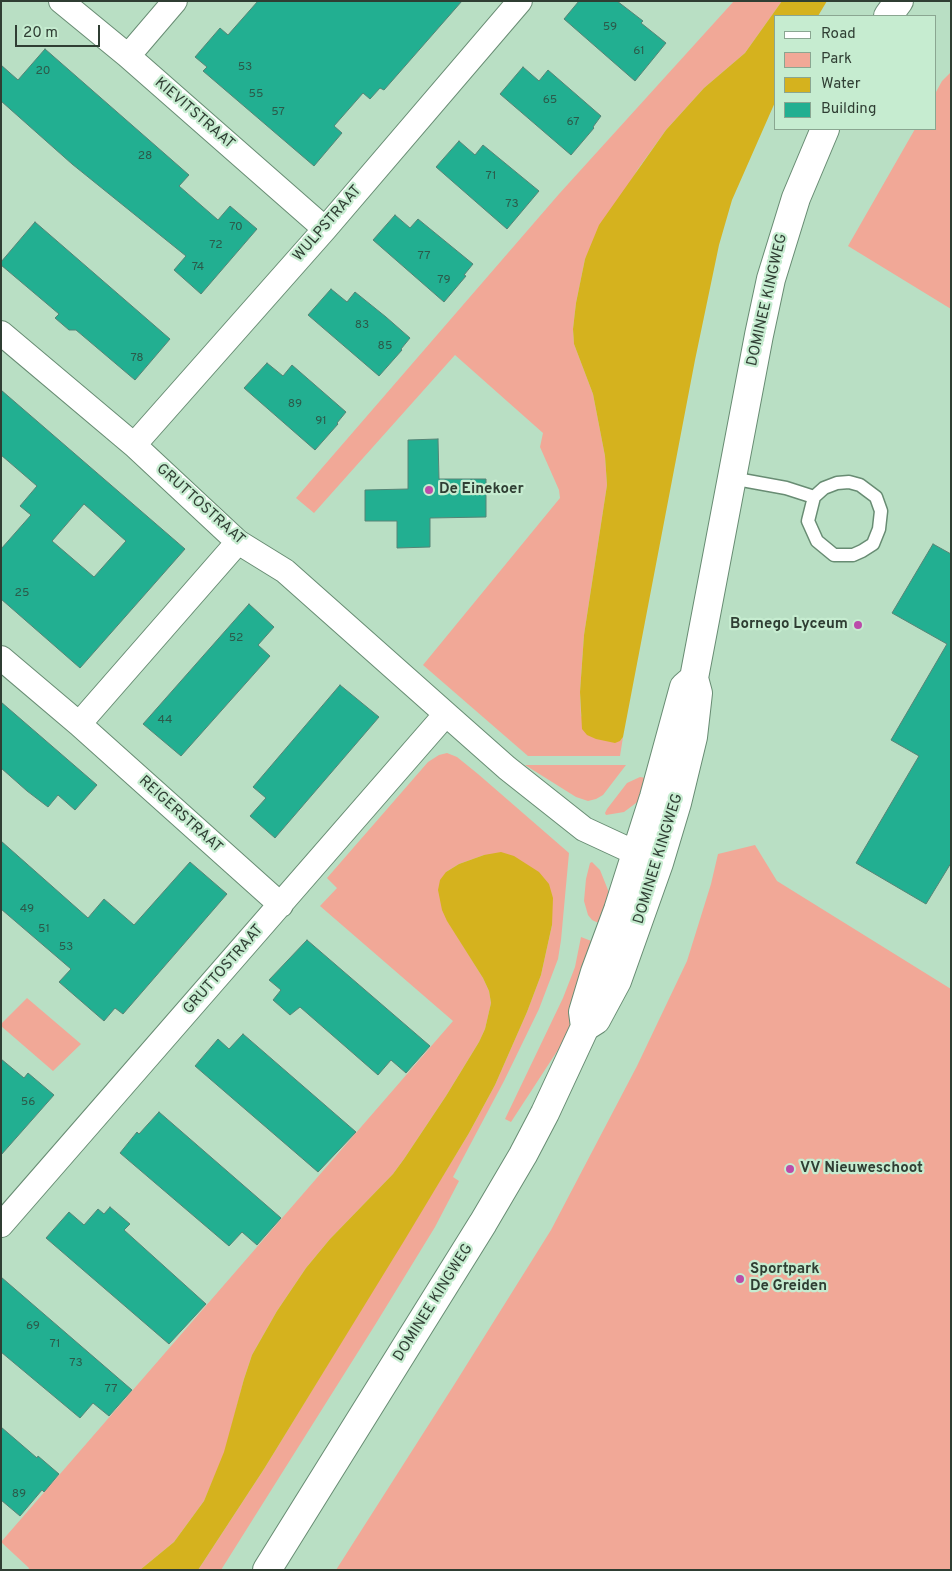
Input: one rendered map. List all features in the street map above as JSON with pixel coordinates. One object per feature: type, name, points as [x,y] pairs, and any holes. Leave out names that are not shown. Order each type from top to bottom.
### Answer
[{"type":"main road","points":[[889,15],[898,1]]},
{"type":"main road","name":"DOMINEE KINGWEG","points":[[266,1570],[497,1201],[545,1113],[586,1027],[596,1020],[617,981],[648,858],[677,803],[693,737],[698,693],[694,678],[731,478],[771,279],[796,198],[825,130]]},
{"type":"street","name":"KIEVITSTRAAT","points":[[62,1],[325,228]]},
{"type":"street","points":[[128,56],[175,1]]},
{"type":"street","name":"WULPSTRAAT","points":[[134,445],[325,228],[520,1]]},
{"type":"street","name":"GRUTTOSTRAAT","points":[[1,333],[134,445],[238,542],[285,572],[507,768],[584,829],[648,858]]},
{"type":"street","points":[[79,724],[238,542]]},
{"type":"street","name":"REIGERSTRAAT","points":[[1,658],[79,724],[281,905]]},
{"type":"street","name":"GRUTTOSTRAAT","points":[[1,1225],[446,714]]},
{"type":"lane","points":[[731,478],[786,488],[814,497]]},
{"type":"lane","points":[[849,482],[860,485],[876,497],[881,511],[879,529],[873,544],[853,555],[834,555],[817,541],[808,521],[814,497],[824,488],[836,483],[849,482]]},
{"type":"green space","points":[[734,1],[782,1],[745,53],[704,88],[666,130],[638,169],[585,259],[576,303],[573,329],[574,344],[593,394],[605,456],[607,485],[584,635],[580,692],[581,716],[620,741],[623,737],[620,756],[528,756],[423,665],[560,498],[559,490],[540,447],[543,433],[455,355],[314,513],[296,498],[559,194]]},
{"type":"green space","points":[[951,72],[951,309],[848,246],[914,130],[937,130],[937,90],[942,81]]},
{"type":"green space","points":[[447,753],[457,757],[478,774],[569,853],[558,959],[539,1009],[504,1081],[453,1177],[459,1181],[435,1227],[221,1570],[198,1570],[264,1469],[469,1133],[495,1085],[527,1012],[541,975],[552,925],[484,855],[459,864],[446,872],[447,920],[489,991],[491,1003],[485,1029],[446,1096],[393,1174],[330,1239],[306,1268],[277,1311],[252,1355],[225,1452],[204,1501],[174,1542],[140,1570],[28,1570],[29,1568],[1,1542],[453,1021],[320,906],[337,888],[327,878],[428,762],[439,755]]},
{"type":"green space","points":[[525,765],[626,765],[603,795],[588,801],[576,797]]},
{"type":"green space","points":[[640,777],[652,779],[640,800],[624,812],[606,815],[607,809],[627,783]]},
{"type":"green space","name":"VV Nieuweschoot","points":[[755,845],[777,881],[951,989],[951,1570],[336,1570],[551,1230],[637,1066],[687,961],[711,884],[718,854]]},
{"type":"green space","points":[[592,862],[600,870],[608,890],[610,902],[605,926],[592,920],[588,915],[584,901],[586,879],[590,863]]},
{"type":"green space","points":[[581,937],[599,944],[573,1021],[567,1036],[511,1122],[505,1119],[563,998],[575,967]]},
{"type":"green space","points":[[27,998],[81,1044],[53,1071],[1,1026]]},
{"type":"water","points":[[782,1],[827,1],[819,15],[774,15],[774,105],[732,200],[719,245],[695,360],[623,737],[615,743],[596,739],[587,735],[582,729],[580,692],[584,635],[607,485],[605,456],[593,394],[574,344],[573,329],[576,303],[585,259],[599,225],[666,130],[704,88],[745,53]]},
{"type":"water","points":[[501,852],[514,856],[539,872],[549,884],[553,898],[552,925],[541,975],[495,1085],[469,1133],[404,1241],[264,1469],[198,1570],[140,1570],[174,1542],[204,1501],[224,1452],[252,1355],[277,1311],[306,1268],[330,1239],[393,1174],[446,1096],[479,1042],[485,1029],[491,1003],[489,991],[483,978],[447,921],[442,910],[438,890],[440,880],[446,872],[459,864],[484,855]]},
{"type":"building","points":[[258,1],[462,1],[384,90],[380,88],[370,99],[363,93],[334,126],[342,133],[314,166],[203,71],[207,67],[195,57],[220,28],[228,35]]},
{"type":"building","points":[[579,1],[617,1],[643,21],[641,23],[666,43],[635,81],[564,19]]},
{"type":"building","points":[[45,49],[189,175],[179,186],[218,220],[230,206],[257,229],[201,294],[174,270],[186,256],[72,164],[1,101],[1,65],[18,80]]},
{"type":"building","points":[[523,67],[539,81],[548,70],[601,116],[594,128],[571,155],[500,94]]},
{"type":"building","points":[[459,141],[475,155],[483,145],[539,191],[507,229],[436,167]]},
{"type":"building","points":[[395,215],[410,228],[418,219],[473,264],[464,275],[466,276],[444,302],[373,240]]},
{"type":"building","points":[[35,222],[170,339],[135,380],[76,330],[69,330],[55,318],[59,314],[1,265],[1,262]]},
{"type":"building","points":[[331,289],[347,302],[355,292],[410,338],[379,376],[308,315]]},
{"type":"building","points":[[267,363],[283,376],[292,365],[346,412],[315,450],[244,388]]},
{"type":"building","points":[[1,390],[185,549],[80,668],[1,599],[1,549],[31,515],[20,506],[37,486],[1,455]],"holes":[[[84,504],[126,541],[94,577],[52,541]]]},
{"type":"building","points":[[438,439],[439,479],[486,479],[486,517],[430,518],[430,547],[397,548],[397,521],[365,521],[365,490],[408,489],[408,440]]},
{"type":"building","points":[[933,544],[951,554],[951,863],[926,904],[856,863],[919,756],[891,740],[947,644],[892,613]]},
{"type":"building","points":[[249,604],[274,627],[258,645],[270,656],[181,756],[143,724]]},
{"type":"building","points":[[340,685],[379,717],[275,838],[250,816],[266,798],[253,787]]},
{"type":"building","points":[[1,702],[97,785],[75,810],[58,795],[48,807],[1,768]]},
{"type":"building","points":[[1,841],[88,918],[104,899],[134,925],[190,862],[227,894],[123,1014],[115,1008],[104,1021],[59,982],[71,969],[1,909]]},
{"type":"building","points":[[307,940],[430,1046],[406,1073],[391,1060],[378,1075],[300,1007],[290,1015],[273,1000],[281,990],[269,980]]},
{"type":"building","points":[[243,1034],[356,1132],[318,1172],[195,1066],[218,1039],[229,1049]]},
{"type":"building","points":[[1,1059],[24,1078],[28,1073],[54,1095],[1,1155]]},
{"type":"building","points":[[159,1112],[281,1218],[257,1245],[242,1232],[229,1246],[120,1153],[137,1132],[139,1134]]},
{"type":"building","points":[[110,1207],[130,1224],[124,1230],[206,1304],[169,1344],[46,1238],[69,1212],[84,1225],[98,1209],[104,1214]]},
{"type":"building","points":[[1,1277],[132,1390],[109,1416],[93,1403],[80,1418],[1,1352]]},
{"type":"building","points":[[1,1427],[59,1474],[44,1492],[42,1490],[20,1516],[1,1500]]},
{"type":"place","name":"De Einekoer","points":[[429,490]]},
{"type":"place","name":"Bornego Lyceum","points":[[858,625]]},
{"type":"place","name":"VV Nieuweschoot","points":[[790,1169]]},
{"type":"place","name":"Sportpark De Greiden","points":[[740,1279]]}]
